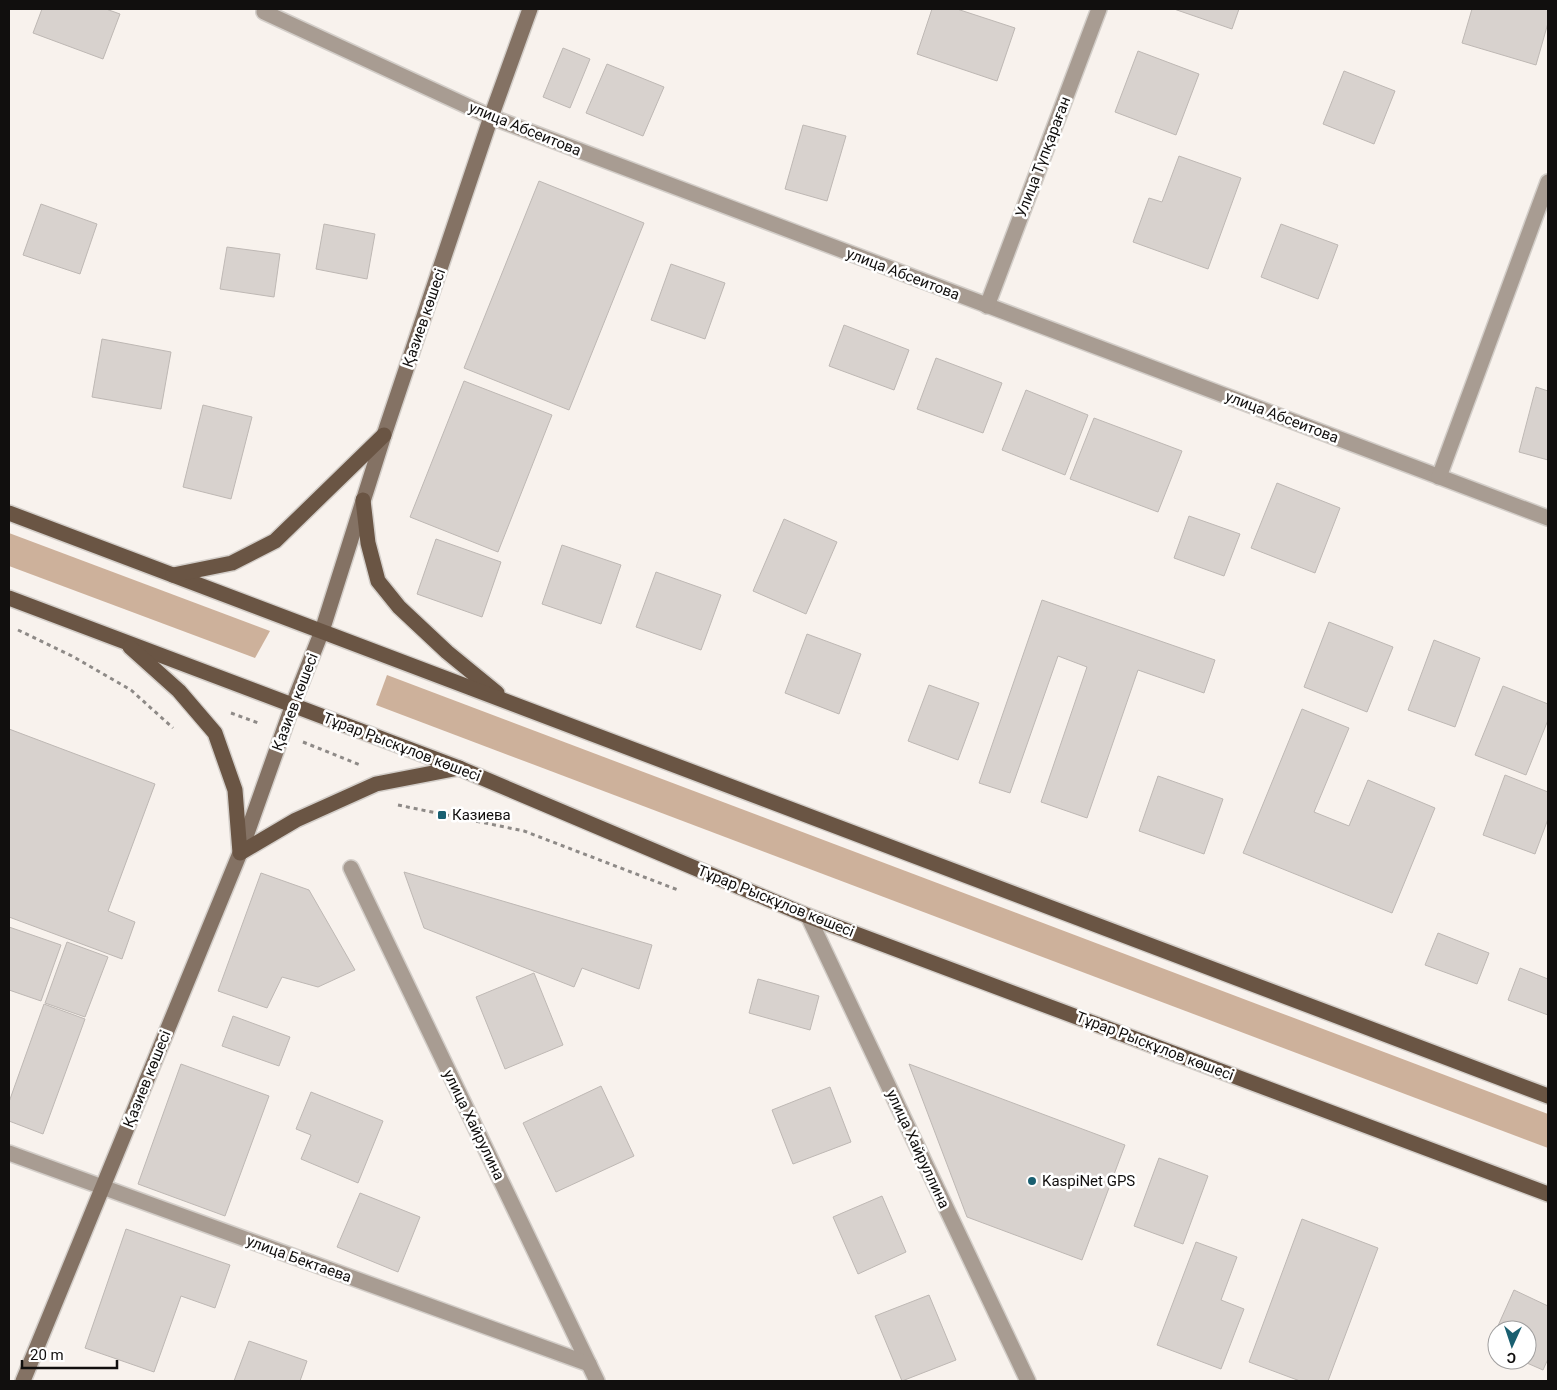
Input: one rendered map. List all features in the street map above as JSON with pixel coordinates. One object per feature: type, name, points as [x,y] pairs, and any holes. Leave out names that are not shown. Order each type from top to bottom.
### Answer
[{"type":"main road","points":[[172,575],[232,563],[274,541],[384,435]]},
{"type":"main road","points":[[363,500],[368,543],[378,581],[399,607],[426,633],[507,702]]},
{"type":"main road","points":[[9,513],[1548,1096]]},
{"type":"main road","name":"Тұрар Рыскұлов көшесі","points":[[9,598],[459,768],[808,916],[1548,1194]]},
{"type":"main road","points":[[124,642],[179,691],[215,732],[235,790],[240,853],[296,820],[376,784],[459,768]]},
{"type":"street","name":"Қазиев көшесі","points":[[23,1381],[240,853],[293,704],[322,632],[384,435],[491,117],[530,9]]},
{"type":"street","name":"Улица Түпқараған","points":[[987,306],[1100,9]]},
{"type":"street","name":"улица Абсеитова","points":[[264,12],[491,117],[1548,518]]},
{"type":"street","points":[[1439,477],[1548,182]]},
{"type":"street","name":"улица Хайрулина","points":[[351,868],[597,1381]]},
{"type":"street","name":"улица Хайруллина","points":[[808,916],[1028,1381]]},
{"type":"street","name":"улица Бектаева","points":[[9,1153],[589,1364]]},
{"type":"path","points":[[17,629],[72,656],[131,690],[173,728]]},
{"type":"path","points":[[298,740],[364,766]]},
{"type":"shaded area","points":[[9,533],[270,631],[255,658],[9,566]]},
{"type":"shaded area","points":[[387,675],[1548,1114],[1548,1148],[376,705]]},
{"type":"building","points":[[42,9],[106,9],[120,14],[103,59],[33,33]]},
{"type":"building","points":[[932,9],[957,9],[1015,28],[997,81],[917,54]]},
{"type":"building","points":[[1174,9],[1239,9],[1232,29]]},
{"type":"building","points":[[1472,9],[1548,9],[1548,23],[1536,65],[1462,43]]},
{"type":"building","points":[[563,48],[590,59],[570,108],[543,97]]},
{"type":"building","points":[[1138,51],[1199,74],[1176,135],[1115,112]]},
{"type":"building","points":[[607,64],[664,87],[643,136],[586,113]]},
{"type":"building","points":[[1344,71],[1395,91],[1374,144],[1323,124]]},
{"type":"building","points":[[803,125],[846,136],[827,201],[785,189]]},
{"type":"building","points":[[1179,156],[1241,178],[1208,269],[1133,242],[1149,198],[1162,202]]},
{"type":"building","points":[[539,181],[644,223],[569,410],[464,368]]},
{"type":"building","points":[[41,204],[97,224],[80,274],[23,255]]},
{"type":"building","points":[[324,224],[375,234],[367,279],[316,269]]},
{"type":"building","points":[[1281,224],[1338,245],[1318,299],[1261,277]]},
{"type":"building","points":[[227,247],[280,254],[274,297],[220,289]]},
{"type":"building","points":[[671,264],[725,283],[705,339],[651,320]]},
{"type":"building","points":[[844,325],[909,350],[894,390],[829,366]]},
{"type":"building","points":[[102,339],[171,352],[161,409],[92,397]]},
{"type":"building","points":[[936,358],[1002,383],[983,433],[917,409]]},
{"type":"building","points":[[464,381],[552,415],[498,552],[410,517]]},
{"type":"building","points":[[1536,387],[1548,391],[1548,460],[1519,452]]},
{"type":"building","points":[[1026,390],[1088,415],[1065,475],[1002,450]]},
{"type":"building","points":[[203,405],[252,417],[231,499],[183,487]]},
{"type":"building","points":[[1094,418],[1182,451],[1158,512],[1070,479]]},
{"type":"building","points":[[1277,483],[1340,508],[1315,573],[1251,548]]},
{"type":"building","points":[[1189,516],[1240,534],[1224,576],[1174,558]]},
{"type":"building","points":[[784,519],[837,542],[806,614],[753,591]]},
{"type":"building","points":[[436,539],[501,562],[482,617],[417,594]]},
{"type":"building","points":[[562,545],[621,565],[601,624],[542,604]]},
{"type":"building","points":[[656,572],[721,595],[701,650],[636,627]]},
{"type":"building","points":[[1042,600],[1215,660],[1204,693],[1138,670],[1087,818],[1041,802],[1087,667],[1058,656],[1010,793],[979,783]]},
{"type":"building","points":[[1329,622],[1393,647],[1367,712],[1304,687]]},
{"type":"building","points":[[807,634],[861,654],[839,714],[785,693]]},
{"type":"building","points":[[1434,640],[1480,658],[1455,727],[1408,710]]},
{"type":"building","points":[[929,685],[979,703],[958,760],[908,741]]},
{"type":"building","points":[[1503,686],[1548,704],[1548,720],[1526,775],[1475,755]]},
{"type":"building","points":[[1302,709],[1349,728],[1314,812],[1349,826],[1368,780],[1435,808],[1392,913],[1243,853]]},
{"type":"building","points":[[9,729],[155,784],[108,911],[135,922],[122,959],[9,917]]},
{"type":"building","points":[[1505,775],[1548,792],[1548,819],[1535,854],[1483,835]]},
{"type":"building","points":[[1158,776],[1223,799],[1204,854],[1139,831]]},
{"type":"building","points":[[404,872],[652,945],[639,989],[582,968],[574,987],[424,928]]},
{"type":"building","points":[[261,873],[309,890],[355,970],[318,987],[282,977],[267,1008],[218,991]]},
{"type":"building","points":[[9,927],[61,945],[41,1001],[9,990]]},
{"type":"building","points":[[1438,933],[1489,953],[1477,984],[1425,965]]},
{"type":"building","points":[[67,942],[108,957],[85,1017],[45,1003]]},
{"type":"building","points":[[1520,968],[1548,979],[1548,1015],[1508,1000]]},
{"type":"building","points":[[534,973],[563,1045],[505,1069],[476,997]]},
{"type":"building","points":[[758,979],[819,996],[810,1030],[749,1013]]},
{"type":"building","points":[[44,1004],[85,1019],[43,1134],[9,1121],[9,1102]]},
{"type":"building","points":[[233,1016],[290,1037],[279,1066],[222,1046]]},
{"type":"building","points":[[181,1064],[269,1096],[225,1216],[138,1184]]},
{"type":"building","name":"KaspiNet GPS","points":[[909,1064],[1125,1145],[1082,1260],[967,1217]]},
{"type":"building","points":[[601,1086],[634,1156],[556,1192],[523,1123]]},
{"type":"building","points":[[830,1087],[851,1142],[793,1164],[772,1110]]},
{"type":"building","points":[[311,1092],[383,1121],[358,1183],[301,1159],[311,1135],[296,1129]]},
{"type":"building","points":[[1159,1158],[1208,1176],[1183,1244],[1134,1226]]},
{"type":"building","points":[[360,1193],[420,1217],[398,1272],[337,1247]]},
{"type":"building","points":[[882,1196],[906,1252],[858,1274],[833,1217]]},
{"type":"building","points":[[1302,1219],[1378,1248],[1328,1381],[1300,1381],[1249,1362]]},
{"type":"building","points":[[126,1229],[230,1265],[215,1308],[181,1296],[154,1372],[85,1348]]},
{"type":"building","points":[[1196,1242],[1237,1257],[1221,1300],[1244,1309],[1221,1369],[1157,1345]]},
{"type":"building","points":[[1514,1290],[1548,1306],[1548,1359],[1543,1370],[1537,1367],[1537,1320],[1501,1320]]},
{"type":"building","points":[[929,1295],[956,1360],[902,1381],[875,1316]]},
{"type":"building","points":[[249,1341],[307,1361],[300,1381],[234,1381]]},
{"type":"place","name":"Казиева","points":[[442,815]]},
{"type":"place","name":"KaspiNet GPS","points":[[1032,1181]]}]
